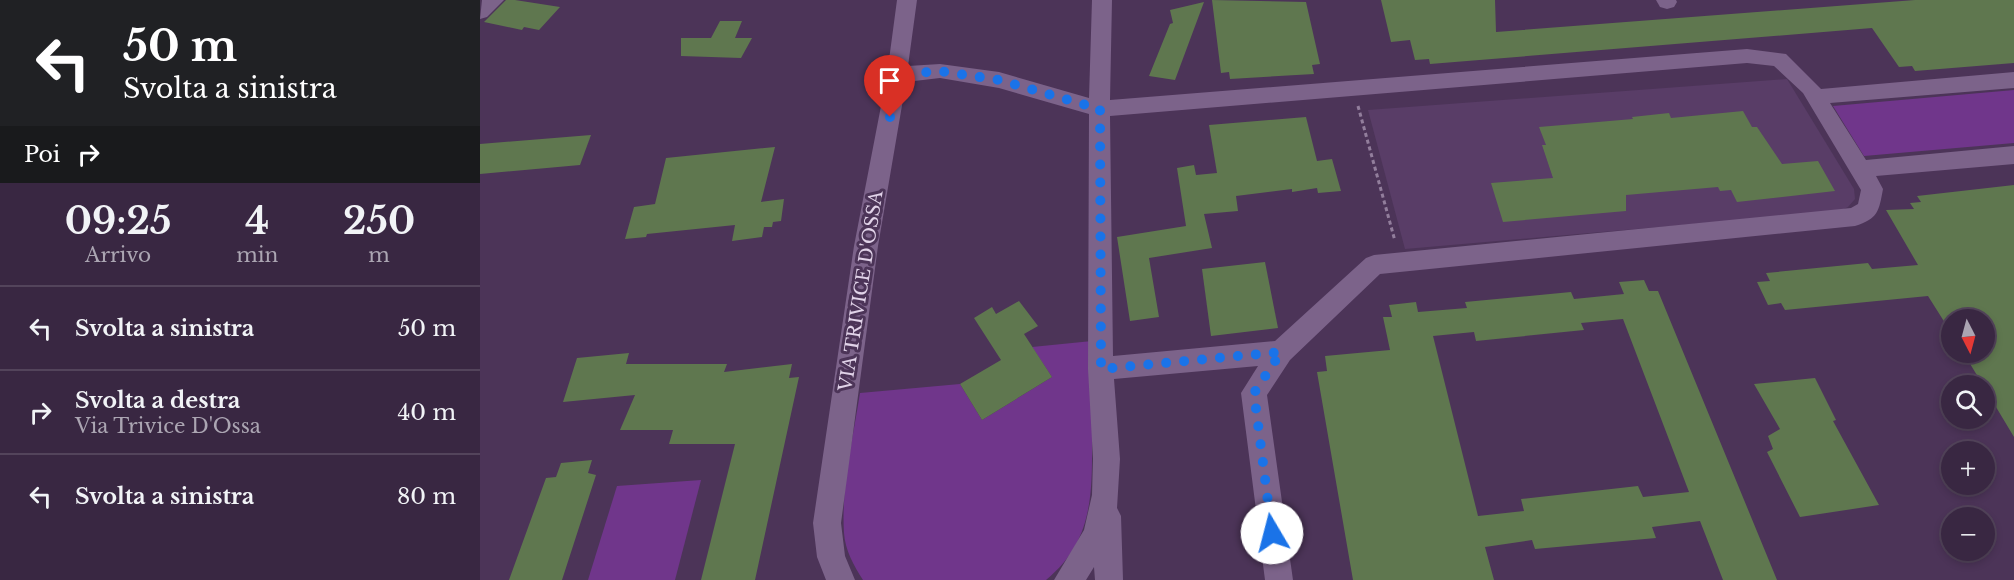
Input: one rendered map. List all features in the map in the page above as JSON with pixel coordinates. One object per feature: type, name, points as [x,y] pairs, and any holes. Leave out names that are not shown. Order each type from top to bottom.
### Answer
[{"type":"street","points":[[480,12],[494,0]]},
{"type":"street","name":"VIA TRIVICE D'OSSA","points":[[841,580],[831,557],[827,523],[866,246],[897,75],[907,0]]},
{"type":"street","points":[[1102,0],[1101,369],[1109,580]]},
{"type":"street","points":[[897,75],[939,71],[999,80],[1100,109],[1747,56],[1779,59],[1810,88],[1872,189],[1868,209],[1855,217],[1374,265],[1281,352],[1254,393],[1279,580]]},
{"type":"street","points":[[1815,97],[2014,80]]},
{"type":"street","points":[[1860,169],[2014,155]]},
{"type":"street","points":[[1101,369],[1281,352]]},
{"type":"street","points":[[1068,580],[1095,538],[1103,515],[1106,493]]},
{"type":"path","points":[[1353,88],[1400,262]]},
{"type":"shaded area","points":[[1787,79],[1854,189],[1855,199],[1848,207],[1840,211],[1405,249],[1368,110]]},
{"type":"shaded area","points":[[2014,90],[2014,143],[1864,156],[1833,106]]},
{"type":"shaded area","points":[[1092,341],[1090,494],[1082,531],[1062,565],[1046,580],[863,580],[848,552],[844,533],[844,498],[848,463],[860,393],[960,384],[982,420],[1052,377],[1032,347]]},
{"type":"shaded area","points":[[701,480],[675,580],[588,580],[617,486]]},
{"type":"building","points":[[506,0],[560,7],[539,30],[524,27],[522,30],[484,22]]},
{"type":"building","points":[[1212,0],[1306,2],[1320,64],[1312,65],[1314,74],[1230,79],[1229,72],[1221,73]]},
{"type":"building","points":[[1381,0],[1495,0],[1496,32],[1915,0],[2014,0],[2014,63],[1915,71],[1912,66],[1899,67],[1872,28],[1430,64],[1429,59],[1415,60],[1410,40],[1391,42]]},
{"type":"building","points":[[1204,2],[1175,80],[1149,76],[1170,24],[1173,23],[1170,10]]},
{"type":"building","points":[[720,21],[742,21],[735,38],[752,38],[741,58],[681,56],[681,38],[711,38]]},
{"type":"building","points":[[1743,111],[1752,127],[1757,127],[1782,164],[1818,161],[1835,191],[1737,202],[1731,190],[1720,191],[1718,187],[1626,195],[1626,211],[1503,222],[1491,183],[1553,178],[1542,145],[1546,145],[1539,127],[1633,119],[1632,117],[1669,113],[1671,118]]},
{"type":"building","points":[[1306,117],[1317,161],[1332,159],[1341,191],[1318,193],[1317,188],[1292,192],[1292,189],[1236,196],[1238,211],[1204,214],[1212,248],[1149,258],[1159,317],[1130,321],[1117,237],[1186,226],[1177,168],[1194,165],[1196,175],[1217,173],[1209,125]]},
{"type":"building","points":[[591,135],[580,165],[480,174],[480,144]]},
{"type":"building","points":[[775,147],[761,202],[784,199],[781,221],[773,222],[772,227],[764,227],[762,237],[732,241],[735,225],[647,234],[646,237],[625,239],[634,207],[655,204],[666,158]]},
{"type":"building","points":[[2014,185],[2014,437],[1995,405],[1995,375],[1977,375],[1970,363],[1995,363],[1995,309],[1941,309],[1941,317],[1928,296],[1785,310],[1781,303],[1768,305],[1757,282],[1770,281],[1766,273],[1868,263],[1872,269],[1918,265],[1886,210],[1914,209],[1910,203],[1921,202],[1917,196]]},
{"type":"building","points":[[1265,262],[1278,328],[1211,336],[1202,269]]},
{"type":"building","points":[[1644,280],[1649,291],[1658,291],[1777,580],[1723,580],[1700,521],[1652,527],[1656,538],[1535,549],[1532,540],[1485,547],[1494,580],[1353,580],[1317,372],[1327,371],[1325,356],[1390,350],[1383,317],[1392,317],[1389,305],[1416,302],[1418,312],[1467,308],[1465,302],[1571,292],[1574,299],[1624,294],[1619,282]],"holes":[[[1623,319],[1689,492],[1643,497],[1638,486],[1521,499],[1524,511],[1478,516],[1433,336],[1474,332],[1476,341],[1584,330],[1581,323]]]},
{"type":"building","points":[[1019,301],[1038,326],[1024,334],[1052,377],[982,420],[960,384],[1001,360],[974,318],[992,307],[996,314]]},
{"type":"building","points":[[629,353],[626,364],[727,364],[724,372],[792,364],[789,378],[799,377],[755,580],[701,580],[735,444],[669,444],[673,430],[620,430],[635,395],[563,402],[577,358]]},
{"type":"building","points":[[1815,378],[1836,420],[1833,421],[1879,505],[1800,517],[1767,452],[1773,449],[1768,436],[1780,429],[1754,384]]},
{"type":"building","points":[[592,460],[588,473],[596,475],[562,580],[509,580],[546,478],[556,477],[561,463]]},
{"type":"route","points":[[890,117],[897,75],[939,71],[999,80],[1100,109],[1101,369],[1281,352],[1254,393],[1272,533]]}]
